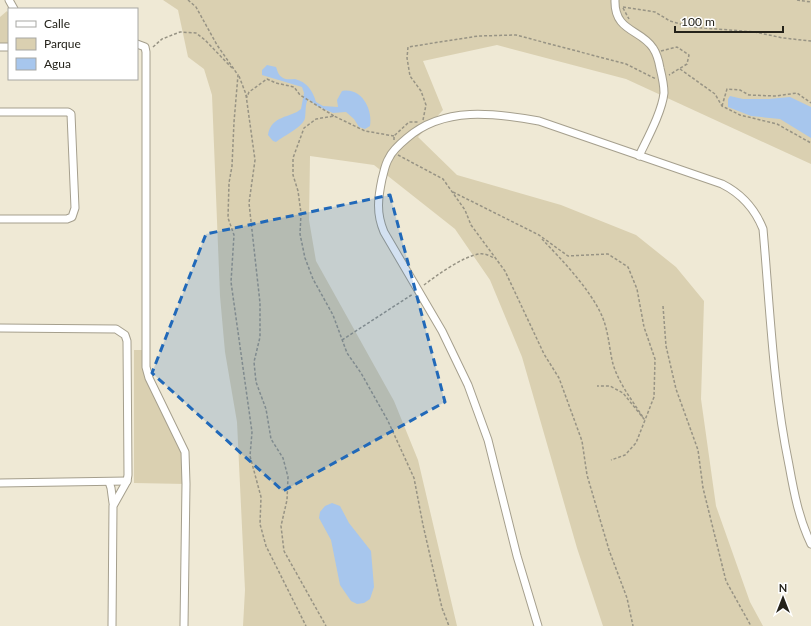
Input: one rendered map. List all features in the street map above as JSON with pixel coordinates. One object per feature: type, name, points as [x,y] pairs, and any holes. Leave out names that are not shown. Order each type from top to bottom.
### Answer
[{"type":"street","points":[[615,0],[620,20],[627,28],[653,48],[666,81],[661,104],[640,156]]},
{"type":"street","points":[[138,44],[145,47],[146,367],[149,378],[184,452],[186,484],[184,626]]},
{"type":"street","points":[[0,112],[68,112],[72,114],[75,208],[72,217],[67,219],[0,219]]},
{"type":"street","points":[[538,626],[517,556],[488,440],[468,385],[442,331],[378,220],[377,205],[380,187],[389,158],[393,152],[420,127],[452,116],[479,114],[509,116],[539,122],[722,184],[732,189],[746,200],[757,215],[763,229],[776,385],[785,450],[802,527],[811,544]]},
{"type":"street","points":[[0,328],[116,329],[125,335],[127,349],[126,481],[113,506]]},
{"type":"street","points":[[0,483],[126,481]]},
{"type":"street","points":[[109,482],[113,506],[112,626]]},
{"type":"path","points":[[188,0],[196,7],[217,45],[238,74],[246,95],[255,160],[249,203],[260,303],[260,337],[254,362],[256,382],[266,409],[271,439],[283,458],[288,477],[287,500],[281,526],[284,550],[326,626]]},
{"type":"path","points":[[622,0],[623,8],[632,25]]},
{"type":"path","points":[[797,0],[811,2]]},
{"type":"path","points":[[623,8],[655,12],[670,21],[691,27],[755,32],[783,38],[811,41]]},
{"type":"path","points":[[145,47],[153,47],[162,39],[180,32],[196,33],[205,40],[238,74],[232,166],[229,182],[228,218],[234,235],[231,282],[252,432],[250,456],[261,497],[260,524],[266,546],[306,626]]},
{"type":"path","points":[[422,122],[426,105],[421,91],[410,76],[406,58],[408,47],[478,36],[516,35],[626,64],[666,81],[668,76],[687,64],[689,55],[677,47],[660,51],[662,57]]},
{"type":"path","points":[[680,69],[715,94],[722,106],[740,115],[777,124],[811,143]]},
{"type":"path","points":[[666,70],[668,76]]},
{"type":"path","points":[[246,95],[247,98],[249,92],[267,79],[276,83],[294,87],[300,95],[315,106],[365,131],[394,136]]},
{"type":"path","points":[[722,106],[727,89],[740,90],[749,95],[776,96],[797,93],[811,103]]},
{"type":"path","points":[[334,116],[316,119],[304,128],[293,158],[293,175],[298,191],[301,213],[300,234],[305,258],[313,280],[333,316],[347,353],[361,373],[388,421],[414,478],[438,592],[449,626]]},
{"type":"path","points":[[393,152],[443,179],[465,210],[471,226],[505,271],[544,354],[559,378],[582,441],[587,475],[609,550],[626,598],[633,626]]},
{"type":"path","points":[[452,191],[539,235],[568,256],[608,254],[628,267],[637,289],[644,327],[655,359],[654,397],[644,419],[636,443],[625,455],[611,460]]},
{"type":"path","points":[[539,235],[574,273],[601,315],[610,342],[612,360],[618,378],[644,419]]},
{"type":"path","points":[[663,306],[666,346],[676,389],[698,450],[703,488],[726,580],[751,626]]},
{"type":"path","points":[[597,386],[610,386],[623,393],[644,419]]},
{"type":"highlighted area","points":[[390,195],[445,402],[283,491],[152,373],[206,234]]},
{"type":"green space","points":[[163,0],[811,0],[811,164],[626,79],[497,45],[423,61],[443,110],[418,137],[457,175],[561,205],[636,235],[676,267],[704,301],[701,399],[716,506],[750,602],[763,626],[603,626],[577,548],[522,357],[490,280],[455,229],[374,165],[310,156],[309,220],[316,261],[394,401],[418,460],[457,626],[243,626],[245,590],[237,422],[225,352],[220,296],[212,95],[204,69],[188,57],[178,10]]},
{"type":"green space","points":[[7,11],[8,47],[0,47],[0,17]]},
{"type":"green space","points":[[134,350],[146,350],[146,367],[185,452],[186,484],[134,483]]},
{"type":"water","points":[[267,65],[276,67],[279,75],[284,79],[295,79],[303,82],[313,94],[316,102],[323,106],[338,107],[337,100],[342,91],[355,93],[365,101],[368,107],[370,113],[370,126],[365,129],[359,127],[354,119],[346,112],[333,113],[317,106],[308,99],[305,118],[301,125],[276,142],[273,141],[268,135],[273,124],[277,120],[301,109],[304,93],[302,87],[262,75],[262,70]]},
{"type":"water","points":[[730,96],[743,99],[790,97],[811,107],[811,138],[780,119],[751,116],[728,107],[728,99]]},
{"type":"water","points":[[332,503],[340,506],[349,523],[371,551],[374,587],[370,599],[364,603],[357,604],[351,601],[340,585],[331,540],[319,518],[320,512],[325,506]]}]
